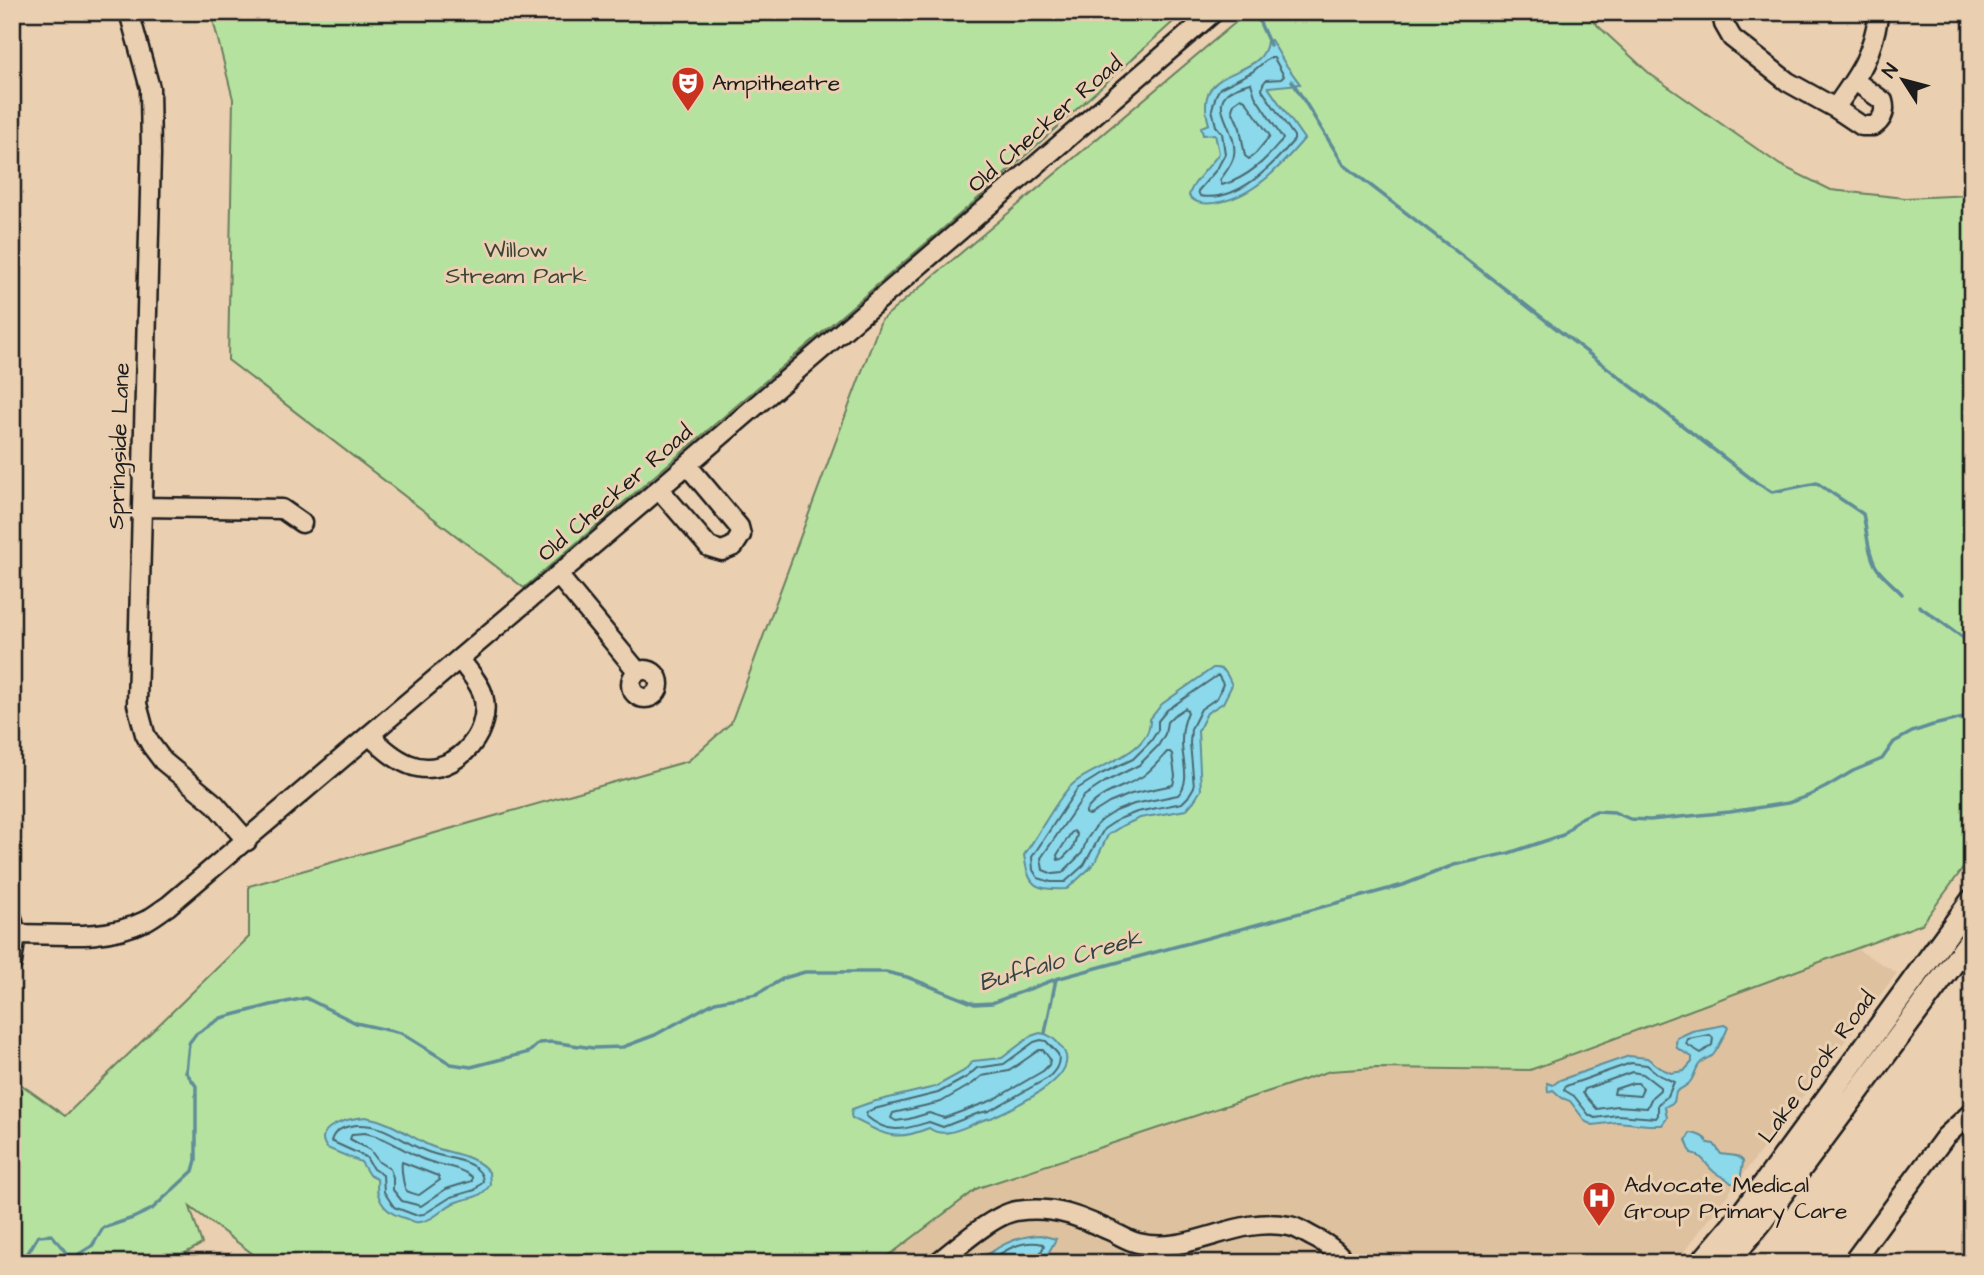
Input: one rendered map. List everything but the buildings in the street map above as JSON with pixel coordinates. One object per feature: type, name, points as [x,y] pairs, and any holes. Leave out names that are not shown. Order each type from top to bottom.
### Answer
[{"type":"main road","name":"Lake Cook Road","points":[[1701,1263],[1767,1181],[1972,900]]},
{"type":"main road","name":"Lake Cook Road","points":[[1727,1263],[1761,1222],[1972,938]]},
{"type":"street","name":"Springside Lane","points":[[129,12],[150,89],[151,154],[137,704],[145,734],[163,761],[215,804],[247,841]]},
{"type":"street","name":"Old Checker Road","points":[[14,926],[85,935],[104,933],[125,929],[168,906],[659,489],[1213,12]]},
{"type":"street","points":[[1722,12],[1724,24],[1732,38],[1788,82],[1862,126],[1874,126],[1882,119],[1885,109],[1883,101],[1855,81]]},
{"type":"street","points":[[1835,108],[1855,81],[1869,55],[1879,12]]},
{"type":"street","points":[[659,489],[709,547],[722,551],[736,544],[741,535],[738,527],[687,465]]},
{"type":"street","points":[[142,507],[282,509],[302,523]]},
{"type":"street","points":[[558,575],[638,672]]},
{"type":"street","points":[[369,736],[409,765],[426,768],[461,757],[472,746],[481,727],[484,712],[483,694],[460,659]]},
{"type":"street","points":[[12,962],[14,926]]},
{"type":"street","points":[[1852,1263],[1945,1137],[1972,1112]]},
{"type":"street","points":[[937,1263],[990,1223],[1013,1211],[1038,1209],[1063,1211],[1137,1243],[1173,1246],[1236,1227],[1265,1223],[1291,1226],[1324,1242],[1342,1256],[1345,1263]]},
{"type":"shaded area","points":[[1857,949],[1897,973],[1673,1263],[879,1263],[978,1188],[1330,1071],[1376,1068],[1530,1070]]},
{"type":"green space","name":"Willow Stream Park","points":[[211,12],[1184,12],[974,202],[524,588],[228,360],[233,99]]},
{"type":"green space","points":[[1248,12],[1583,12],[1650,74],[1780,165],[1831,190],[1905,198],[1972,195],[1972,856],[1922,924],[1530,1070],[1376,1068],[1330,1071],[978,1188],[879,1263],[265,1263],[190,1207],[202,1244],[167,1263],[12,1263],[12,1078],[65,1116],[249,937],[249,886],[688,761],[731,723],[881,320]]},
{"type":"water","points":[[1271,40],[1300,84],[1268,87],[1304,139],[1276,170],[1242,194],[1215,203],[1195,201],[1189,196],[1191,191],[1219,153],[1215,134],[1203,135],[1201,127],[1209,124],[1206,104],[1210,91],[1218,81],[1254,63],[1263,54],[1267,41]]},
{"type":"water","points":[[1213,668],[1223,670],[1232,685],[1223,703],[1207,713],[1198,731],[1201,790],[1194,801],[1186,810],[1140,818],[1108,835],[1096,860],[1067,889],[1047,889],[1035,884],[1028,874],[1024,855],[1068,789],[1084,776],[1132,750],[1142,741],[1148,731],[1150,719],[1162,704]]},
{"type":"water","points":[[1724,1025],[1728,1027],[1714,1054],[1700,1064],[1690,1082],[1676,1092],[1674,1102],[1665,1107],[1667,1118],[1662,1125],[1617,1122],[1593,1125],[1586,1122],[1570,1101],[1553,1090],[1548,1092],[1547,1083],[1553,1085],[1560,1080],[1629,1056],[1647,1058],[1671,1073],[1684,1071],[1692,1062],[1692,1057],[1677,1048],[1677,1038],[1692,1031]]},
{"type":"water","points":[[1040,1033],[1052,1038],[1062,1048],[1066,1059],[1063,1070],[1043,1090],[991,1118],[952,1132],[936,1132],[929,1128],[897,1136],[881,1132],[852,1118],[852,1109],[935,1087],[964,1071],[973,1061],[1002,1058],[1031,1036]]},
{"type":"water","points":[[366,1117],[390,1124],[434,1148],[475,1161],[489,1172],[490,1185],[481,1194],[452,1204],[421,1222],[392,1213],[380,1199],[377,1179],[369,1175],[361,1162],[327,1148],[323,1140],[328,1129],[335,1125]]},
{"type":"water","points":[[1690,1133],[1714,1144],[1721,1154],[1735,1156],[1743,1161],[1738,1184],[1731,1183],[1717,1174],[1699,1156],[1691,1153],[1686,1140]]},
{"type":"water","points":[[1040,1235],[1056,1239],[1043,1263],[976,1263],[1006,1243]]},
{"type":"waterway","points":[[1255,12],[1270,45]]},
{"type":"waterway","points":[[1292,81],[1344,165],[1757,483],[1772,492],[1817,483],[1863,514],[1872,559],[1902,594]]},
{"type":"waterway","points":[[1919,606],[1972,644]]},
{"type":"waterway","name":"Buffalo Creek","points":[[22,1263],[38,1236],[52,1235],[71,1259],[92,1246],[103,1228],[152,1209],[193,1171],[196,1160],[196,1086],[186,1072],[189,1043],[196,1034],[221,1018],[306,998],[356,1023],[401,1033],[451,1064],[471,1067],[529,1052],[539,1043],[552,1042],[593,1048],[623,1047],[655,1035],[715,1002],[757,994],[784,978],[805,972],[886,972],[907,977],[975,1004],[992,1003],[1056,979],[1403,885],[1454,865],[1509,853],[1563,835],[1579,819],[1596,811],[1614,812],[1630,819],[1650,820],[1788,803],[1808,796],[1853,771],[1882,759],[1894,742],[1912,732],[1972,716]]},
{"type":"waterway","points":[[1045,1033],[1056,979]]},
{"type":"place","name":"Ampitheatre","points":[[688,113]]},
{"type":"place","name":"Advocate Medical Group Primary Care","points":[[1599,1228]]}]
